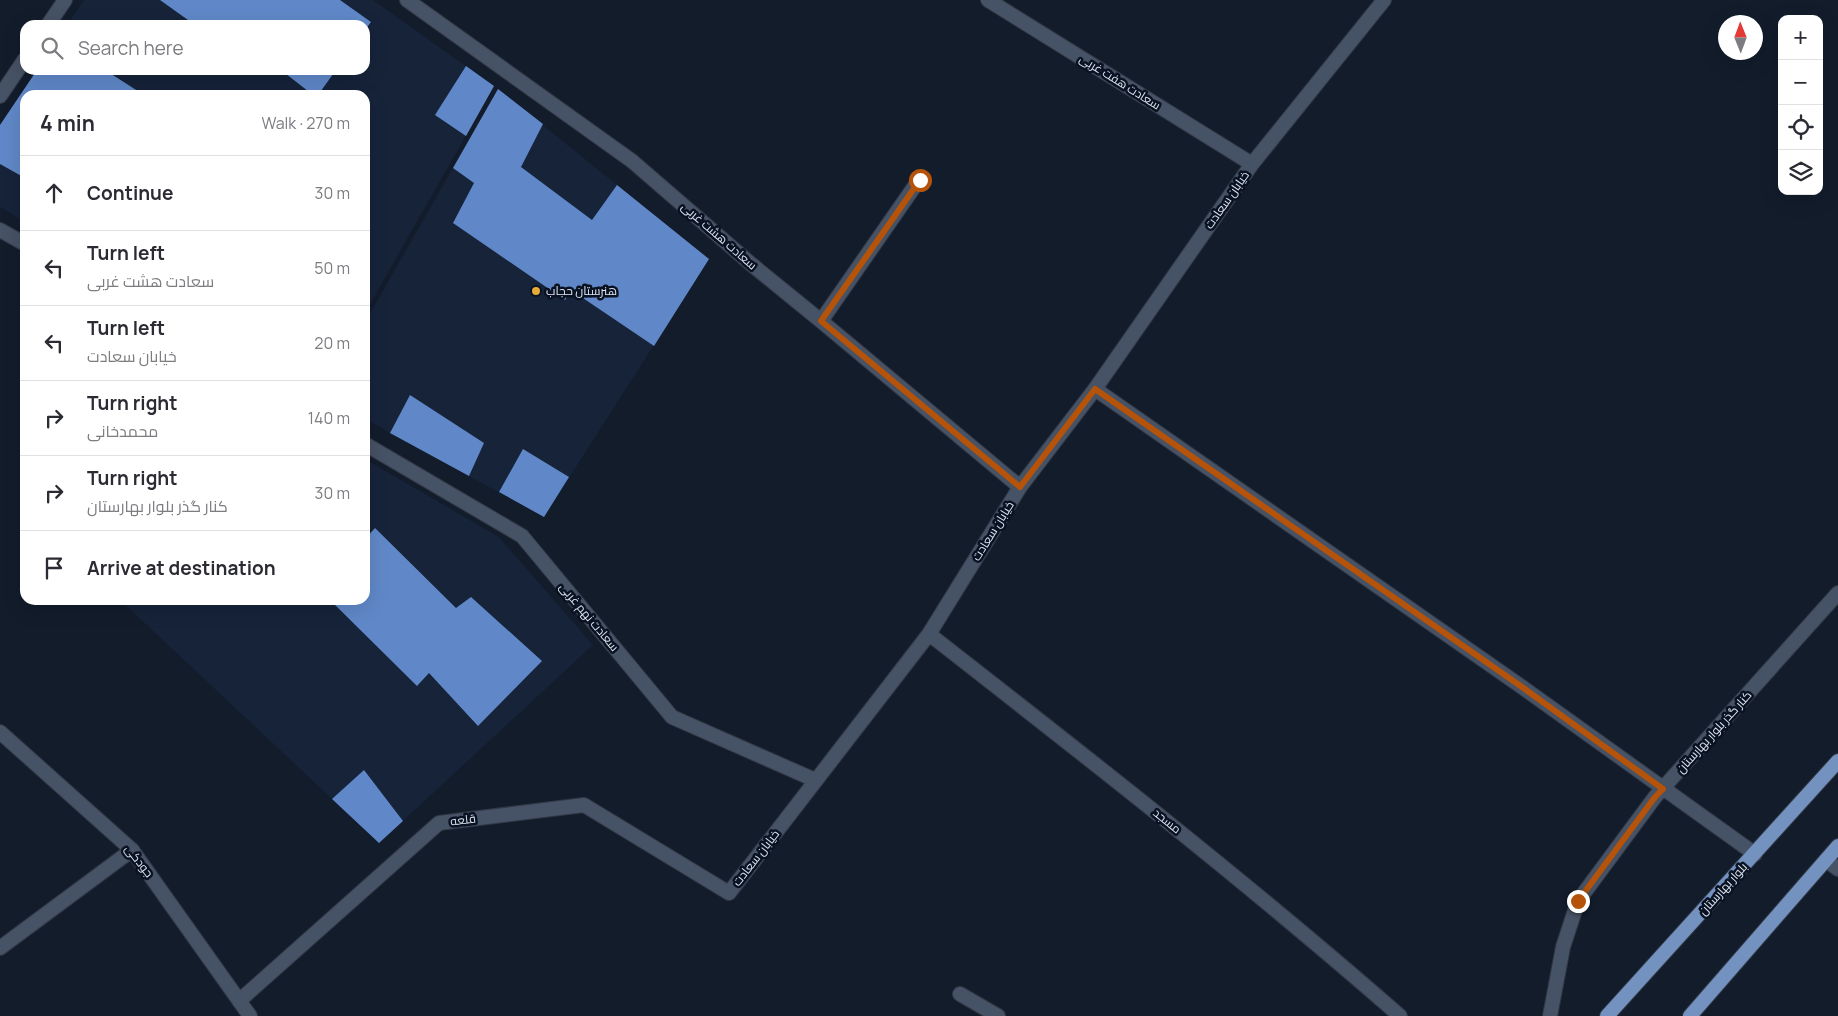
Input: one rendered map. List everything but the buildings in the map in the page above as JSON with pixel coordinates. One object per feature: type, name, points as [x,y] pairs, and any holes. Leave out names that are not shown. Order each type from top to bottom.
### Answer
[{"type":"main road","name":"بلوار بهارستان","points":[[1607,1016],[1838,760]]},
{"type":"main road","points":[[1690,1016],[1838,846]]},
{"type":"street","points":[[51,20],[65,0]]},
{"type":"street","name":"سعادت هشت غربی","points":[[407,0],[632,161],[751,264],[1020,487]]},
{"type":"street","name":"سعادت هفت غربی","points":[[988,0],[1252,164]]},
{"type":"street","name":"خیابان سعادت","points":[[728,893],[929,634],[1020,487],[1095,389],[1252,164],[1384,0]]},
{"type":"street","points":[[0,96],[20,66]]},
{"type":"street","points":[[821,321],[920,180]]},
{"type":"street","points":[[0,230],[20,241]]},
{"type":"street","points":[[1095,389],[1522,687],[1755,854]]},
{"type":"street","name":"سعادت نهم غربی","points":[[370,447],[522,536],[672,718],[815,780]]},
{"type":"street","name":"کنار گذر بلوار بهارستان","points":[[1550,1016],[1563,947],[1578,901],[1655,797],[1838,593]]},
{"type":"street","name":"مسجد","points":[[929,634],[1143,801],[1342,965],[1400,1016]]},
{"type":"street","name":"جودکی","points":[[0,732],[132,850],[250,1016]]},
{"type":"street","name":"قلعه","points":[[239,1001],[439,823],[584,805],[728,893]]},
{"type":"street","points":[[0,948],[132,850]]},
{"type":"street","points":[[1826,860],[1838,869]]},
{"type":"street","points":[[960,994],[998,1016]]},
{"type":"shaded area","points":[[84,0],[373,0],[494,86],[370,304],[370,90],[24,90],[34,75],[370,75],[370,20],[70,20]]},
{"type":"shaded area","name":"هنرستان حجاب","points":[[498,89],[709,259],[544,517],[370,422],[370,313]]},
{"type":"shaded area","points":[[20,95],[20,219],[0,207],[0,125]]},
{"type":"shaded area","points":[[370,462],[499,537],[593,645],[379,843],[125,605],[370,605]]},
{"type":"place","name":"هنرستان حجاب","points":[[536,291]]},
{"type":"route","points":[[920,180],[821,321],[1020,487],[1095,389],[1522,687],[1663,789],[1655,797],[1578,901]]}]
